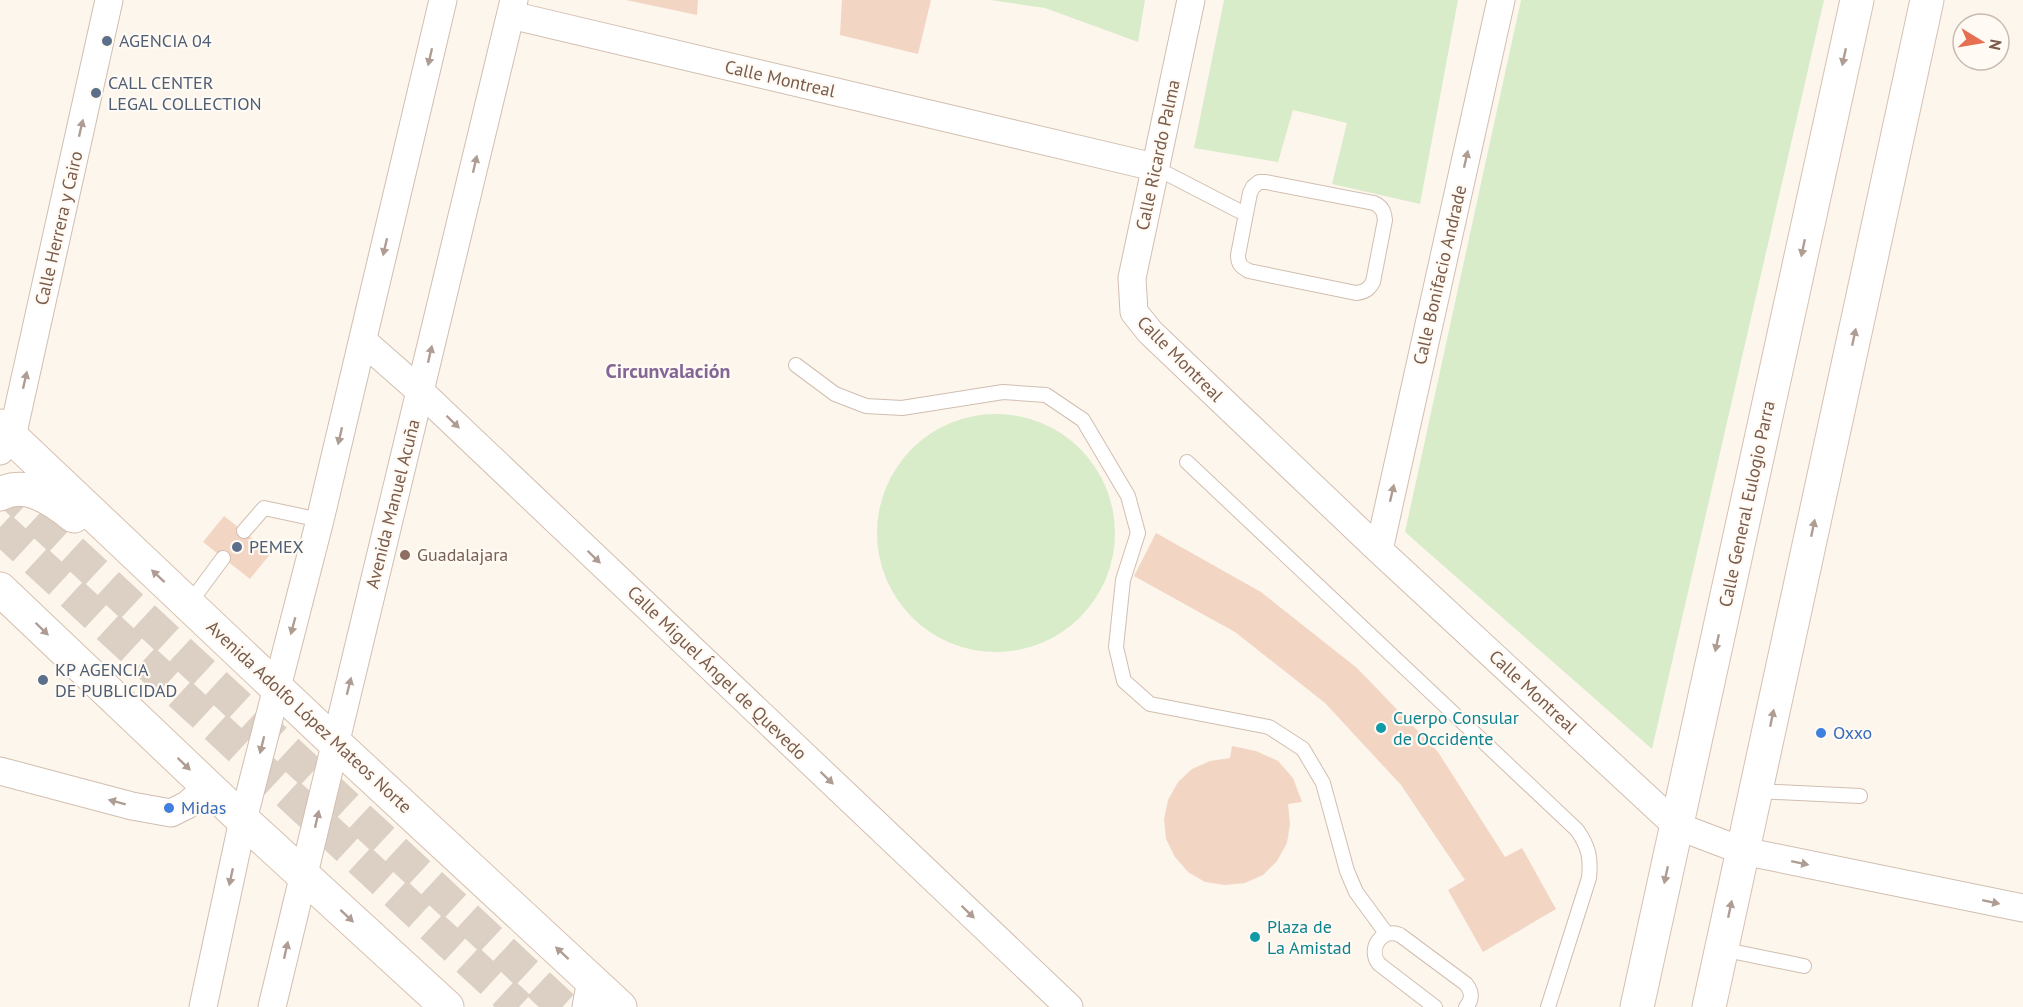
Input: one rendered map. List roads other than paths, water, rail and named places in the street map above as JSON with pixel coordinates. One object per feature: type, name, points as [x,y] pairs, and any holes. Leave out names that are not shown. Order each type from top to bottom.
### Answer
[{"type":"street","name":"Calle Herrera y Cairo","points":[[4,438],[109,0]]},
{"type":"street","points":[[204,1007],[243,820],[320,520],[443,0]]},
{"type":"street","name":"Calle Ricardo Palma","points":[[1134,312],[1132,278],[1191,0]]},
{"type":"street","name":"Calle Bonifacio Andrade","points":[[1379,550],[1501,0]]},
{"type":"street","name":"Calle General Eulogio Parra","points":[[1637,1007],[1857,0]]},
{"type":"street","points":[[1709,1007],[1927,0]]},
{"type":"street","name":"Calle Montreal","points":[[512,8],[1154,167]]},
{"type":"street","name":"Avenida Manuel Acuña","points":[[273,1007],[512,8]]},
{"type":"street","name":"Calle Montreal","points":[[1134,312],[1150,332],[1379,550],[1677,826],[1743,851],[2023,908]]},
{"type":"street","name":"Calle Miguel Ángel de Quevedo","points":[[363,341],[421,392],[1060,1004]]},
{"type":"street","name":"Avenida Adolfo López Mateos Norte","points":[[4,438],[189,604],[335,743],[588,994],[620,1007]]},
{"type":"street","points":[[0,494],[9,489],[33,491],[54,500],[92,530],[120,541]]},
{"type":"street","points":[[0,589],[243,820],[447,1007]]},
{"type":"street","points":[[0,771],[132,806],[171,813],[187,805],[208,787]]},
{"type":"lane","points":[[1154,167],[1245,214]]},
{"type":"lane","points":[[1259,182],[1374,203],[1384,212],[1385,220],[1373,282],[1364,292],[1356,293],[1242,268],[1238,262],[1238,255],[1245,214],[1250,193],[1259,182]]},
{"type":"lane","points":[[796,365],[835,394],[866,406],[902,408],[1003,392],[1046,395],[1083,420],[1128,496],[1138,532],[1124,580],[1116,647],[1124,681],[1150,704],[1269,728],[1303,749],[1323,783],[1347,871],[1356,892],[1386,933]]},
{"type":"lane","points":[[1187,462],[1577,830],[1587,844],[1591,861],[1589,878],[1548,1007]]},
{"type":"lane","points":[[244,531],[264,508],[320,520]]},
{"type":"lane","points":[[189,604],[223,558]]},
{"type":"lane","points":[[1756,791],[1860,796]]},
{"type":"lane","points":[[1435,1007],[1374,958],[1373,951],[1376,944],[1386,933],[1393,932],[1400,935],[1466,984],[1471,990],[1472,997],[1466,1007]]},
{"type":"lane","points":[[1721,949],[1804,966]]},
{"type":"tunnel","points":[[0,484],[563,1007]]},
{"type":"tunnel","points":[[0,527],[519,1007]]},
{"type":"place","name":"AGENCIA 04","points":[[107,41]]},
{"type":"place","name":"CALL CENTER LEGAL COLLECTION","points":[[96,93]]},
{"type":"place","name":"PEMEX","points":[[237,547]]},
{"type":"place","name":"Guadalajara","points":[[405,555]]},
{"type":"place","name":"KP AGENCIA DE PUBLICIDAD","points":[[43,680]]},
{"type":"place","name":"Cuerpo Consular de Occidente","points":[[1381,728]]},
{"type":"place","name":"Oxxo","points":[[1821,733]]},
{"type":"place","name":"Midas","points":[[169,808]]},
{"type":"place","name":"Plaza de La Amistad","points":[[1255,937]]},
{"type":"district","name":"Circunvalación","points":[[668,371]]}]
